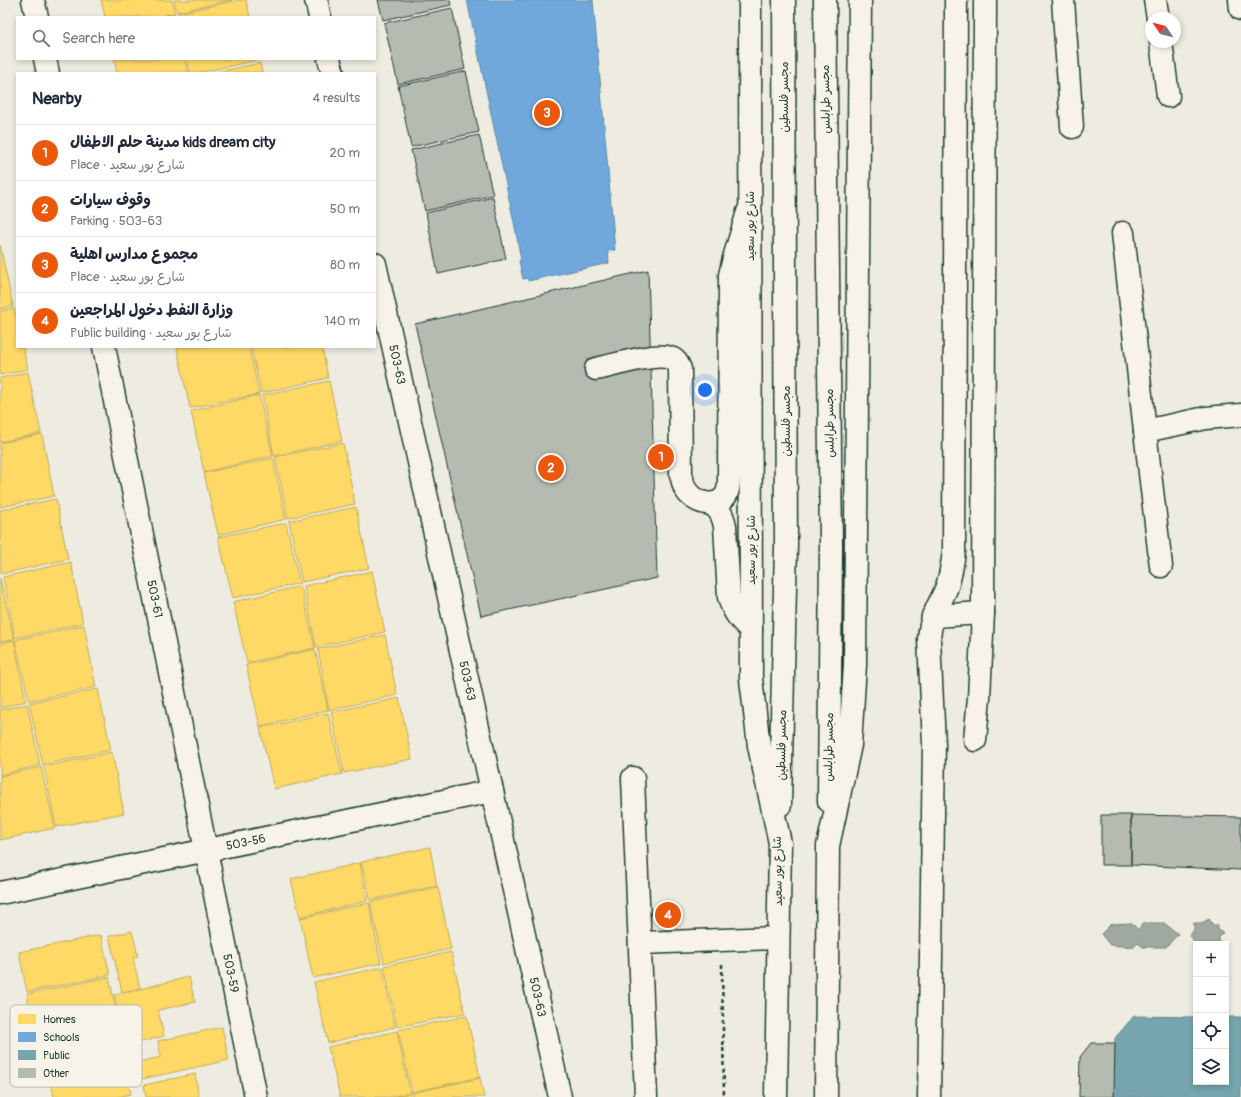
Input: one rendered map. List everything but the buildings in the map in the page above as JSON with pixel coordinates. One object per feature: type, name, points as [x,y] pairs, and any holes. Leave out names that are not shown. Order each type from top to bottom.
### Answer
[{"type":"main road","points":[[33,0],[36,16]]},
{"type":"main road","points":[[316,0],[320,16]]},
{"type":"main road","name":"شارع بور سعيد","points":[[750,0],[751,679],[758,739],[780,843],[776,1097]]},
{"type":"main road","name":"مجسر فلسطين","points":[[780,843],[786,545],[784,0]]},
{"type":"main road","name":"مجسر طرابلس","points":[[825,0],[831,544],[828,846]]},
{"type":"main road","points":[[826,1097],[828,846],[850,745],[855,665],[860,0]]},
{"type":"main road","points":[[929,1097],[934,744],[929,640],[933,616],[947,588],[952,570],[954,552],[956,0]]},
{"type":"main road","points":[[975,740],[980,684],[983,613],[985,0]]},
{"type":"main road","points":[[1063,0],[1072,127]]},
{"type":"main road","points":[[1155,0],[1157,12]]},
{"type":"main road","points":[[1240,0],[1241,9]]},
{"type":"main road","points":[[1162,48],[1168,96]]},
{"type":"main road","points":[[45,60],[48,72]]},
{"type":"main road","points":[[330,60],[333,72]]},
{"type":"main road","points":[[596,369],[651,357],[668,357],[677,362],[680,369],[681,475],[685,489],[693,498],[704,504],[712,504],[719,501],[726,495],[729,487],[730,276],[750,203]]},
{"type":"main road","points":[[1123,233],[1161,566]]},
{"type":"main road","name":"503-63","points":[[376,269],[560,1097]]},
{"type":"main road","name":"503-61","points":[[104,348],[206,850]]},
{"type":"main road","points":[[1145,432],[1206,418],[1241,415]]},
{"type":"main road","points":[[712,504],[724,517],[729,597],[731,604],[735,613],[751,630]]},
{"type":"main road","points":[[933,616],[983,613]]},
{"type":"main road","points":[[633,778],[646,1097]]},
{"type":"main road","name":"503-56","points":[[0,893],[492,791]]},
{"type":"main road","name":"503-59","points":[[206,850],[256,1097]]},
{"type":"main road","points":[[640,943],[778,938]]},
{"type":"path","points":[[722,940],[724,1097]]},
{"type":"shaded area","points":[[1209,919],[1213,925],[1218,925],[1218,930],[1223,933],[1219,937],[1219,941],[1193,941],[1193,939],[1189,936],[1194,930],[1194,923],[1202,923]]},
{"type":"shaded area","points":[[1132,923],[1138,930],[1143,923],[1164,923],[1178,934],[1166,947],[1143,947],[1138,943],[1133,947],[1110,945],[1101,934],[1111,924]]},
{"type":"place","name":"مجموع مدارس اهلية","points":[[547,113]]},
{"type":"place","name":"مدينة حلم الاطفال kids dream city","points":[[661,457]]},
{"type":"place","name":"وقوف سيارات","points":[[551,468]]},
{"type":"place","name":"وزارة النفط دخول المراجعين","points":[[668,915]]}]
